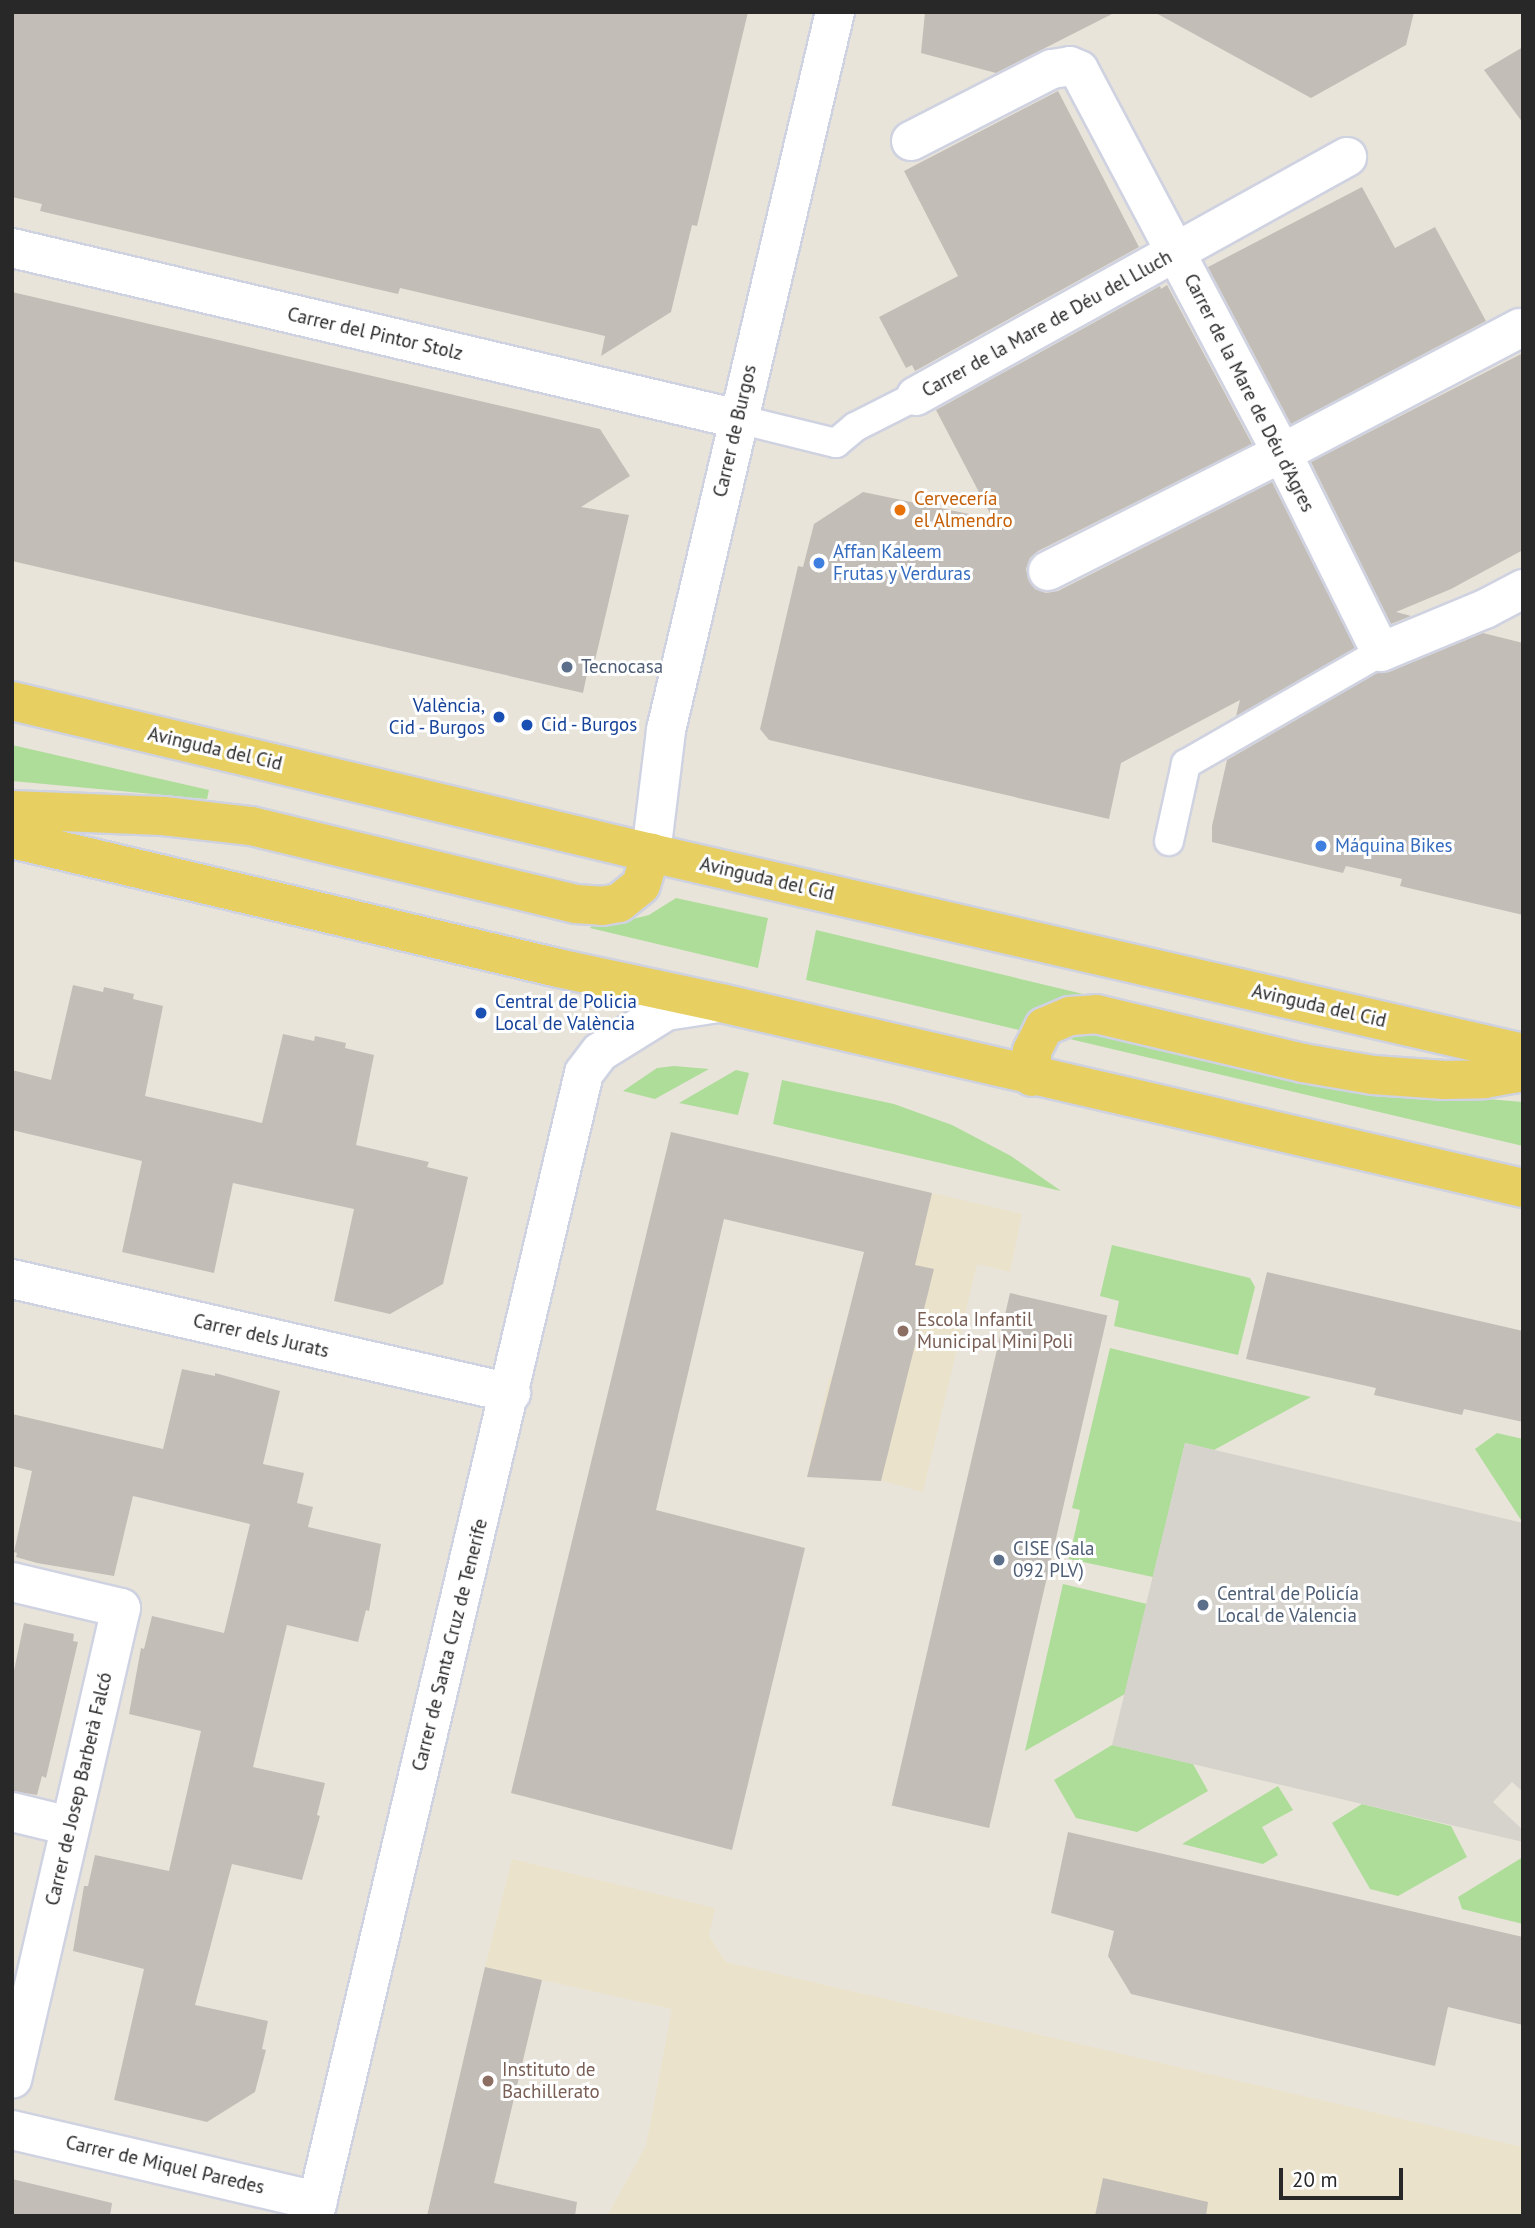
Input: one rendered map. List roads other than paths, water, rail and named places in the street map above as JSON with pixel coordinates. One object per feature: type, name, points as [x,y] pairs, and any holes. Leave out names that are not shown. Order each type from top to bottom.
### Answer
[{"type":"main road","name":"Avinguda del Cid","points":[[12,701],[651,853],[1523,1053]]},
{"type":"main road","points":[[12,810],[163,816],[251,826],[576,904],[602,906],[619,903],[641,885],[651,853]]},
{"type":"main road","points":[[12,839],[544,965],[721,1003],[1032,1077],[1523,1188]]},
{"type":"main road","points":[[1032,1077],[1032,1051],[1044,1027],[1070,1016],[1096,1014],[1303,1063],[1374,1074],[1445,1080],[1485,1079],[1523,1072]]},
{"type":"street","name":"Carrer de Burgos","points":[[651,853],[667,730],[835,12]]},
{"type":"street","name":"Carrer de la Mare de Déu d'Agres","points":[[911,141],[1052,69],[1070,66],[1085,79],[1282,453],[1381,652]]},
{"type":"street","name":"Carrer de la Mare de Déu del Lluch","points":[[738,419],[836,443],[855,427],[916,396],[1347,157]]},
{"type":"street","name":"Carrer del Pintor Stolz","points":[[12,248],[738,419]]},
{"type":"street","points":[[1048,571],[1282,453],[1521,327]]},
{"type":"street","points":[[1169,841],[1186,764],[1381,652],[1485,609],[1523,589]]},
{"type":"street","points":[[1485,609],[1523,618]]},
{"type":"street","name":"Carrer de Santa Cruz de Tenerife","points":[[316,2208],[584,1073],[600,1052],[667,1011],[721,1003]]},
{"type":"street","name":"Carrer dels Jurats","points":[[12,1279],[510,1393]]},
{"type":"street","name":"Carrer de Josep Barberà Falcó","points":[[12,1583],[121,1608],[71,1826],[27,1945],[12,2079]]},
{"type":"street","points":[[12,1812],[71,1826]]},
{"type":"street","name":"Carrer de Miquel Paredes","points":[[12,2130],[316,2208]]},
{"type":"place","name":"Cervecería el Almendro","points":[[900,510]]},
{"type":"place","name":"Affan Kaleem Frutas y Verduras","points":[[819,563]]},
{"type":"place","name":"Tecnocasa","points":[[567,667]]},
{"type":"place","name":"València, Cid - Burgos","points":[[499,717]]},
{"type":"place","name":"Cid - Burgos","points":[[527,725]]},
{"type":"place","name":"Máquina Bikes","points":[[1321,846]]},
{"type":"place","name":"Central de Policia Local de València","points":[[481,1013]]},
{"type":"place","name":"Escola Infantil Municipal Mini Poli","points":[[903,1331]]},
{"type":"place","name":"CISE (Sala 092 PLV)","points":[[999,1560]]},
{"type":"place","name":"Central de Policía Local de Valencia","points":[[1203,1605]]},
{"type":"place","name":"Instituto de Bachillerato","points":[[488,2081]]}]
